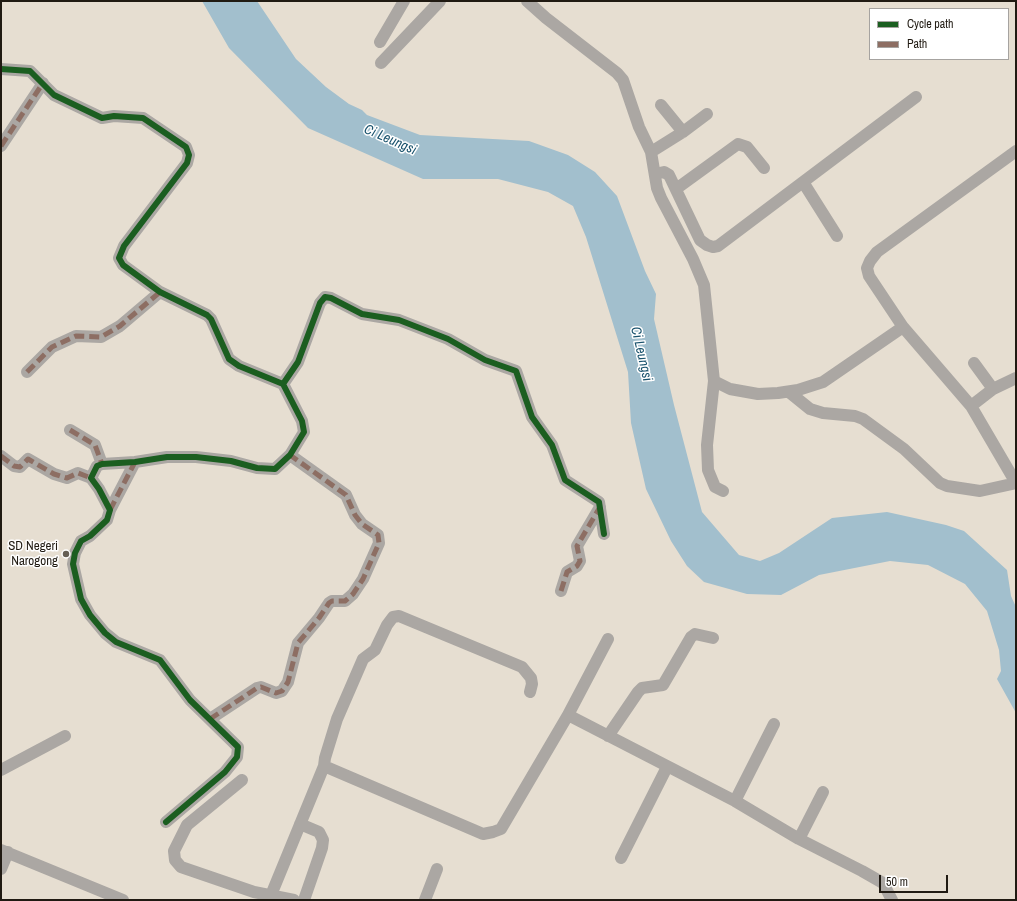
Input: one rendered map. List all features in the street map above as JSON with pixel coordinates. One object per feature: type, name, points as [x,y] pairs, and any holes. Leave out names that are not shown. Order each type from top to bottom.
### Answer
[{"type":"street","points":[[380,42],[404,1]]},
{"type":"street","points":[[380,62],[440,1]]},
{"type":"street","points":[[527,1],[546,18],[617,73],[623,80],[639,127],[651,152],[661,198],[693,259],[704,285],[714,381],[707,445],[708,470],[715,487],[723,491]]},
{"type":"street","points":[[1,69],[30,71],[54,95],[102,118],[114,116],[143,118],[186,148],[189,155],[187,163],[120,252],[119,258],[123,265],[160,292],[207,315],[211,319],[229,359],[239,366],[283,384],[304,426],[301,439],[290,455],[280,466],[270,470],[231,461],[196,457],[167,457],[135,462],[102,464],[98,466],[91,478]]},
{"type":"street","points":[[1,146],[43,83]]},
{"type":"street","points":[[655,174],[664,172],[668,175],[700,240],[713,247],[718,246],[916,97]]},
{"type":"street","points":[[660,105],[683,132]]},
{"type":"street","points":[[651,152],[683,132],[707,114]]},
{"type":"street","points":[[676,189],[738,144],[747,147],[764,168]]},
{"type":"street","points":[[789,392],[810,408],[823,413],[851,415],[863,419],[904,449],[940,483],[947,486],[980,490],[1016,483],[971,406],[903,327],[869,276],[867,268],[877,252],[1016,151]]},
{"type":"street","points":[[802,182],[836,236]]},
{"type":"street","points":[[27,372],[52,347],[76,336],[100,337],[120,326],[160,292]]},
{"type":"street","points":[[283,384],[298,362],[320,303],[325,297],[367,316],[385,316],[411,323],[448,339],[485,360],[516,371],[532,417],[552,445],[565,480],[598,500],[604,534]]},
{"type":"street","points":[[714,381],[730,389],[758,394],[789,392],[823,382],[903,327]]},
{"type":"street","points":[[974,363],[993,389]]},
{"type":"street","points":[[971,406],[993,389],[1016,378]]},
{"type":"street","points":[[70,430],[95,445],[102,464]]},
{"type":"street","points":[[210,719],[257,688],[261,687],[276,694],[282,691],[288,682],[298,643],[319,618],[329,603],[332,601],[345,601],[353,594],[362,579],[379,543],[378,535],[362,524],[355,516],[346,495],[290,455]]},
{"type":"street","points":[[1,456],[14,466],[20,467],[28,459],[54,474],[67,478],[78,473],[91,478],[100,489],[110,510]]},
{"type":"street","points":[[135,462],[110,510],[107,520],[90,536],[80,541],[76,548],[73,564],[81,599],[90,615],[105,633],[125,647],[160,660],[190,700],[235,742],[238,747],[237,757],[225,772],[166,822]]},
{"type":"street","points":[[560,591],[567,572],[577,566],[580,561],[577,546],[600,506]]},
{"type":"street","points":[[270,897],[324,766],[337,719],[363,659],[376,650],[387,625],[393,617],[399,616],[522,667],[531,678],[532,684],[530,692]]},
{"type":"street","points":[[608,736],[642,688],[663,686],[694,634],[713,638]]},
{"type":"street","points":[[324,766],[483,834],[501,829],[568,715],[608,640]]},
{"type":"street","points":[[568,715],[734,801],[799,839],[884,883],[892,900]]},
{"type":"street","points":[[734,801],[774,724]]},
{"type":"street","points":[[1,770],[65,736]]},
{"type":"street","points":[[621,858],[667,767]]},
{"type":"street","points":[[242,780],[187,825],[174,851],[174,860],[181,867],[254,892],[270,897],[294,900]]},
{"type":"street","points":[[799,839],[823,792]]},
{"type":"street","points":[[300,824],[319,832],[323,840],[322,848],[304,900]]},
{"type":"street","points":[[1,869],[5,851],[123,900]]},
{"type":"street","points":[[425,900],[437,869]]},
{"type":"water","name":"Ci Leungsi","points":[[202,1],[257,1],[296,59],[326,87],[349,104],[362,110],[367,115],[420,135],[529,141],[568,155],[595,172],[617,196],[645,271],[656,294],[654,319],[674,405],[702,512],[739,555],[760,561],[779,553],[832,518],[887,512],[946,525],[964,531],[1007,570],[1011,596],[1016,607],[1016,713],[997,679],[1001,671],[999,650],[987,611],[965,584],[928,565],[890,561],[819,575],[781,595],[747,594],[704,582],[687,566],[671,541],[646,489],[631,423],[628,372],[586,237],[573,206],[548,192],[498,179],[423,179],[308,128],[229,48]]},
{"type":"marked path","points":[[1,146],[43,83]]},
{"type":"marked path","points":[[27,372],[52,347],[76,336],[101,337],[120,326],[160,292]]},
{"type":"marked path","points":[[70,430],[95,445],[102,464]]},
{"type":"marked path","points":[[210,719],[257,688],[261,687],[276,693],[282,691],[288,682],[298,643],[319,618],[329,603],[332,601],[345,601],[353,594],[363,579],[379,543],[378,535],[362,524],[355,515],[346,495],[290,455]]},
{"type":"marked path","points":[[1,456],[14,466],[20,467],[28,459],[54,474],[67,478],[78,473],[91,478]]},
{"type":"marked path","points":[[110,510],[135,462]]},
{"type":"marked path","points":[[561,591],[567,572],[577,566],[580,561],[577,546],[600,507]]},
{"type":"cycle path","points":[[1,69],[30,71],[54,95],[102,118],[114,116],[143,118],[186,147],[189,155],[187,163],[124,246],[119,258],[123,265],[160,292],[207,315],[211,319],[229,359],[239,366],[283,384],[298,362],[320,303],[325,297],[331,298],[362,314],[399,320],[448,339],[485,360],[516,371],[532,417],[552,445],[565,480],[599,502],[604,534]]},
{"type":"cycle path","points":[[166,822],[225,772],[237,757],[238,747],[190,700],[160,660],[116,642],[105,633],[90,615],[81,599],[73,564],[75,553],[81,541],[90,536],[107,520],[110,510],[99,489],[91,478],[97,466],[102,464],[135,462],[167,457],[196,457],[231,461],[257,468],[275,469],[290,455],[304,432],[302,421],[283,384]]},
{"type":"place","name":"SD Negeri Narogong","points":[[66,554]]}]
